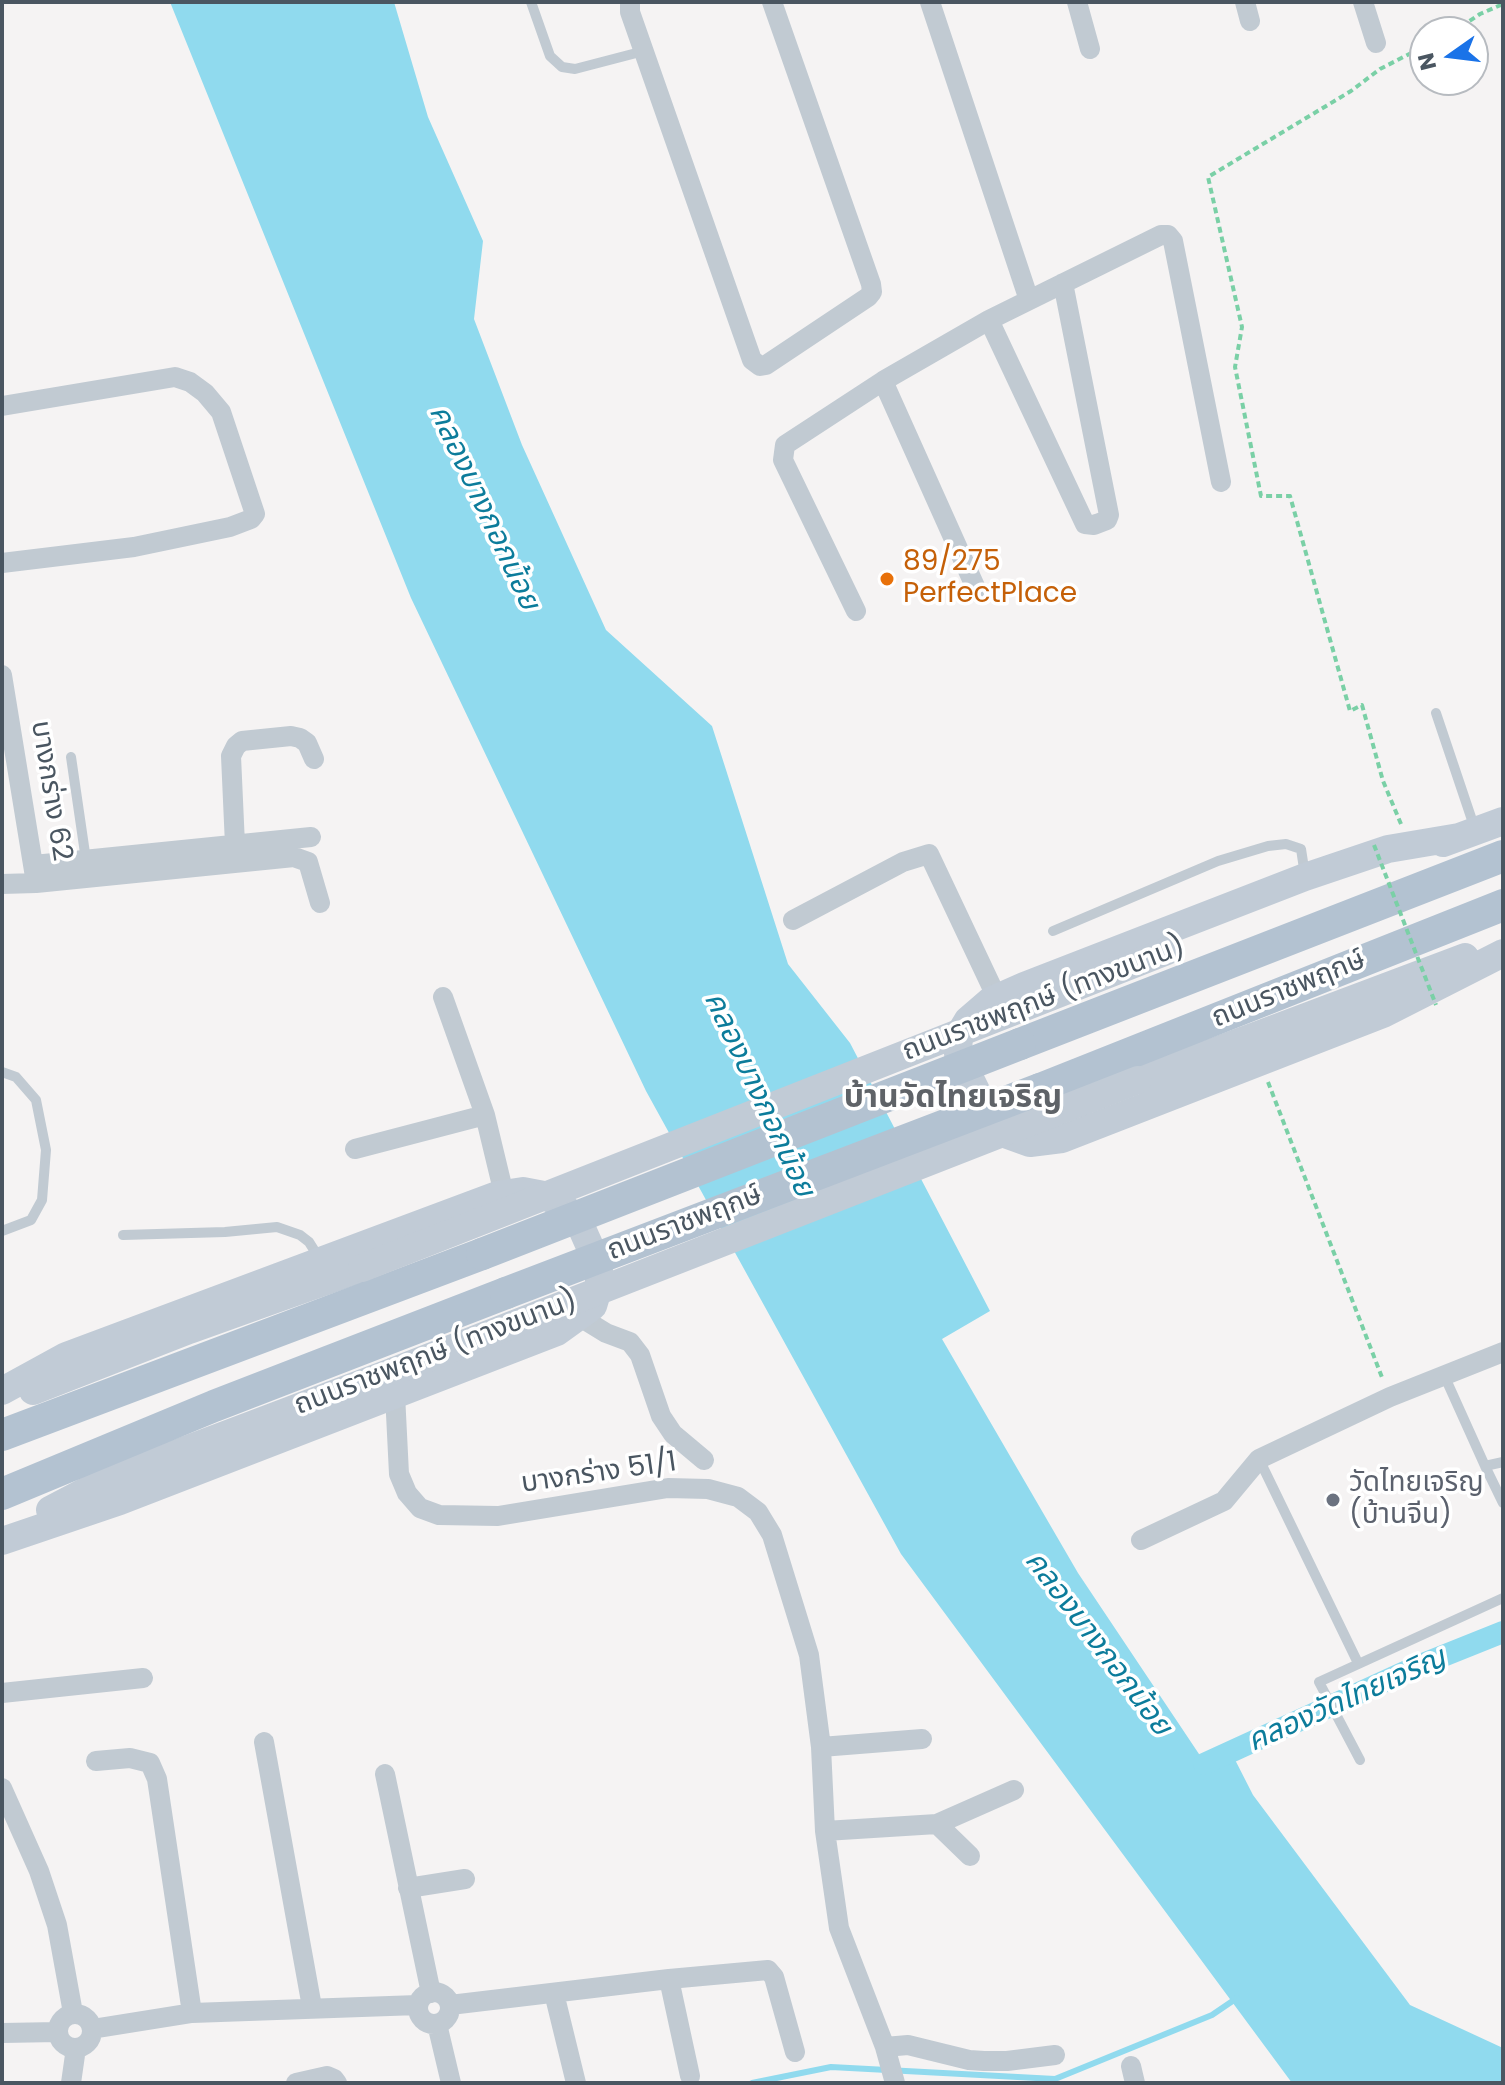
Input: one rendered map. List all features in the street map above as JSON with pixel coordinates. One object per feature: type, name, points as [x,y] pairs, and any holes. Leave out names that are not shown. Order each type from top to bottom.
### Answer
[{"type":"main road","name":"ถนนราชพฤกษ์ (ทางขนาน)","points":[[2,1403],[189,1330],[362,1268],[1503,821]]},
{"type":"main road","points":[[1467,834],[1388,849],[1305,877],[997,998],[968,1020],[959,1035],[958,1054],[989,1117],[1005,1134],[1030,1143],[1062,1139],[1383,1014],[1503,953]]},
{"type":"main road","name":"ถนนราชพฤกษ์","points":[[2,1435],[482,1254],[1503,856]]},
{"type":"main road","name":"ถนนราชพฤกษ์","points":[[2,1494],[214,1406],[1040,1089],[1503,905]]},
{"type":"main road","name":"ถนนราชพฤกษ์ (ทางขนาน)","points":[[2,1538],[111,1478],[395,1382],[1138,1080],[1503,944]]},
{"type":"main road","points":[[2,1391],[66,1356],[438,1215],[504,1194],[523,1191],[544,1195],[563,1206],[579,1222],[599,1267],[599,1286],[593,1306],[557,1332],[395,1382]]},
{"type":"street","points":[[630,2],[630,12],[752,360],[760,366],[766,365],[872,292],[772,2]]},
{"type":"street","points":[[930,2],[1027,294]]},
{"type":"street","points":[[1077,2],[1090,49]]},
{"type":"street","points":[[1363,2],[1376,43]]},
{"type":"street","points":[[856,611],[783,460],[785,445],[883,381],[989,320],[1027,294],[1063,283],[1161,235],[1168,235],[1173,241],[1221,482]]},
{"type":"street","points":[[989,320],[1085,524],[1094,525],[1107,520],[1109,515],[1063,283]]},
{"type":"street","points":[[2,406],[175,377],[190,382],[205,393],[221,412],[255,514],[251,519],[230,527],[134,547],[2,563]]},
{"type":"street","points":[[883,381],[978,593]]},
{"type":"street","name":"บางกร่าง 62","points":[[2,675],[35,874],[2,884]]},
{"type":"street","points":[[235,845],[231,756],[236,746],[242,741],[291,736],[307,743],[314,759]]},
{"type":"street","points":[[35,874],[86,860],[311,837]]},
{"type":"street","points":[[793,920],[903,862],[929,854],[997,998]]},
{"type":"street","points":[[35,874],[294,857],[308,862],[320,903]]},
{"type":"street","points":[[443,997],[485,1115],[504,1194]]},
{"type":"street","points":[[355,1149],[485,1115]]},
{"type":"street","points":[[580,1317],[606,1333],[630,1342],[640,1355],[661,1416],[673,1434],[704,1460]]},
{"type":"street","points":[[1141,1540],[1224,1501],[1259,1459],[1390,1397],[1503,1352]]},
{"type":"street","name":"บางกร่าง 51/1","points":[[395,1382],[399,1474],[407,1493],[420,1508],[439,1515],[498,1516],[668,1488],[708,1489],[738,1497],[758,1512],[772,1535],[809,1655],[821,1747],[825,1831],[839,1928],[890,2065]]},
{"type":"street","points":[[2,1693],[143,1678]]},
{"type":"street","points":[[821,1747],[922,1739]]},
{"type":"street","points":[[264,1742],[312,2007]]},
{"type":"street","points":[[96,1761],[130,1758],[150,1763],[157,1779],[192,2013]]},
{"type":"street","points":[[92,2029],[192,2013],[425,1999],[443,1995],[450,2005],[447,2017],[437,2024],[425,2022],[421,2017],[425,1999],[408,1888],[385,1774]]},
{"type":"street","points":[[2,1788],[39,1871],[57,1925],[73,2013]]},
{"type":"street","points":[[825,1831],[937,1824],[1014,1790]]},
{"type":"street","points":[[937,1824],[970,1856]]},
{"type":"street","points":[[408,1888],[465,1879]]},
{"type":"street","points":[[450,2005],[768,1970],[774,1977],[795,2052]]},
{"type":"street","points":[[669,1979],[690,2076]]},
{"type":"street","points":[[554,1993],[576,2083]]},
{"type":"street","points":[[73,2013],[86,2017],[92,2029],[88,2042],[76,2048],[64,2044],[58,2032],[62,2020],[73,2013]]},
{"type":"street","points":[[437,2024],[451,2083]]},
{"type":"street","points":[[2,2033],[58,2032]]},
{"type":"street","points":[[890,2065],[908,2045],[969,2060],[1007,2061],[1055,2055]]},
{"type":"street","points":[[71,2083],[76,2048]]},
{"type":"street","points":[[296,2083],[327,2076],[337,2083]]},
{"type":"lane","points":[[531,2],[550,56],[562,67],[575,69],[644,51]]},
{"type":"lane","points":[[1436,713],[1467,834]]},
{"type":"lane","points":[[71,757],[86,860]]},
{"type":"lane","points":[[1053,931],[1218,861],[1268,846],[1286,844],[1301,849],[1305,877]]},
{"type":"lane","points":[[2,1072],[16,1077],[36,1100],[46,1150],[42,1200],[31,1220],[2,1231]]},
{"type":"lane","points":[[123,1235],[277,1227],[300,1235],[309,1242],[320,1260]]},
{"type":"lane","points":[[1444,1374],[1503,1503]]},
{"type":"lane","points":[[1259,1459],[1358,1663]]},
{"type":"lane","points":[[1485,1466],[1503,1462]]},
{"type":"lane","points":[[1360,1760],[1319,1682],[1503,1598]]},
{"type":"path","points":[[1477,16],[1503,4]]},
{"type":"path","points":[[1401,825],[1383,781],[1362,705],[1350,711],[1290,496],[1261,496],[1235,367],[1242,327],[1208,177],[1351,91],[1380,69],[1409,54]]},
{"type":"path","points":[[1374,845],[1436,1005]]},
{"type":"path","points":[[1263,1069],[1390,1397]]},
{"type":"water","name":"คลองบางกอกน้อย","points":[[170,2],[394,2],[428,117],[483,241],[474,319],[522,445],[606,630],[712,726],[788,964],[850,1043],[990,1311],[942,1339],[1078,1573],[1201,1757],[1228,1746],[1253,1795],[1410,2005],[1503,2048],[1503,2083],[1292,2083],[901,1554],[646,1091],[411,598]]},
{"type":"waterway","name":"คลองวัดไทยเจริญ","points":[[1204,1764],[1418,1666],[1503,1632]]},
{"type":"waterway","points":[[752,2083],[831,2067],[1055,2079],[1212,2015],[1237,1998]]},
{"type":"place","name":"89/275 PerfectPlace","points":[[887,579]]},
{"type":"place","name":"วัดไทยเจริญ (บ้านจีน)","points":[[1333,1500]]},
{"type":"district","name":"บ้านวัดไทยเจริญ","points":[[953,1099]]}]
